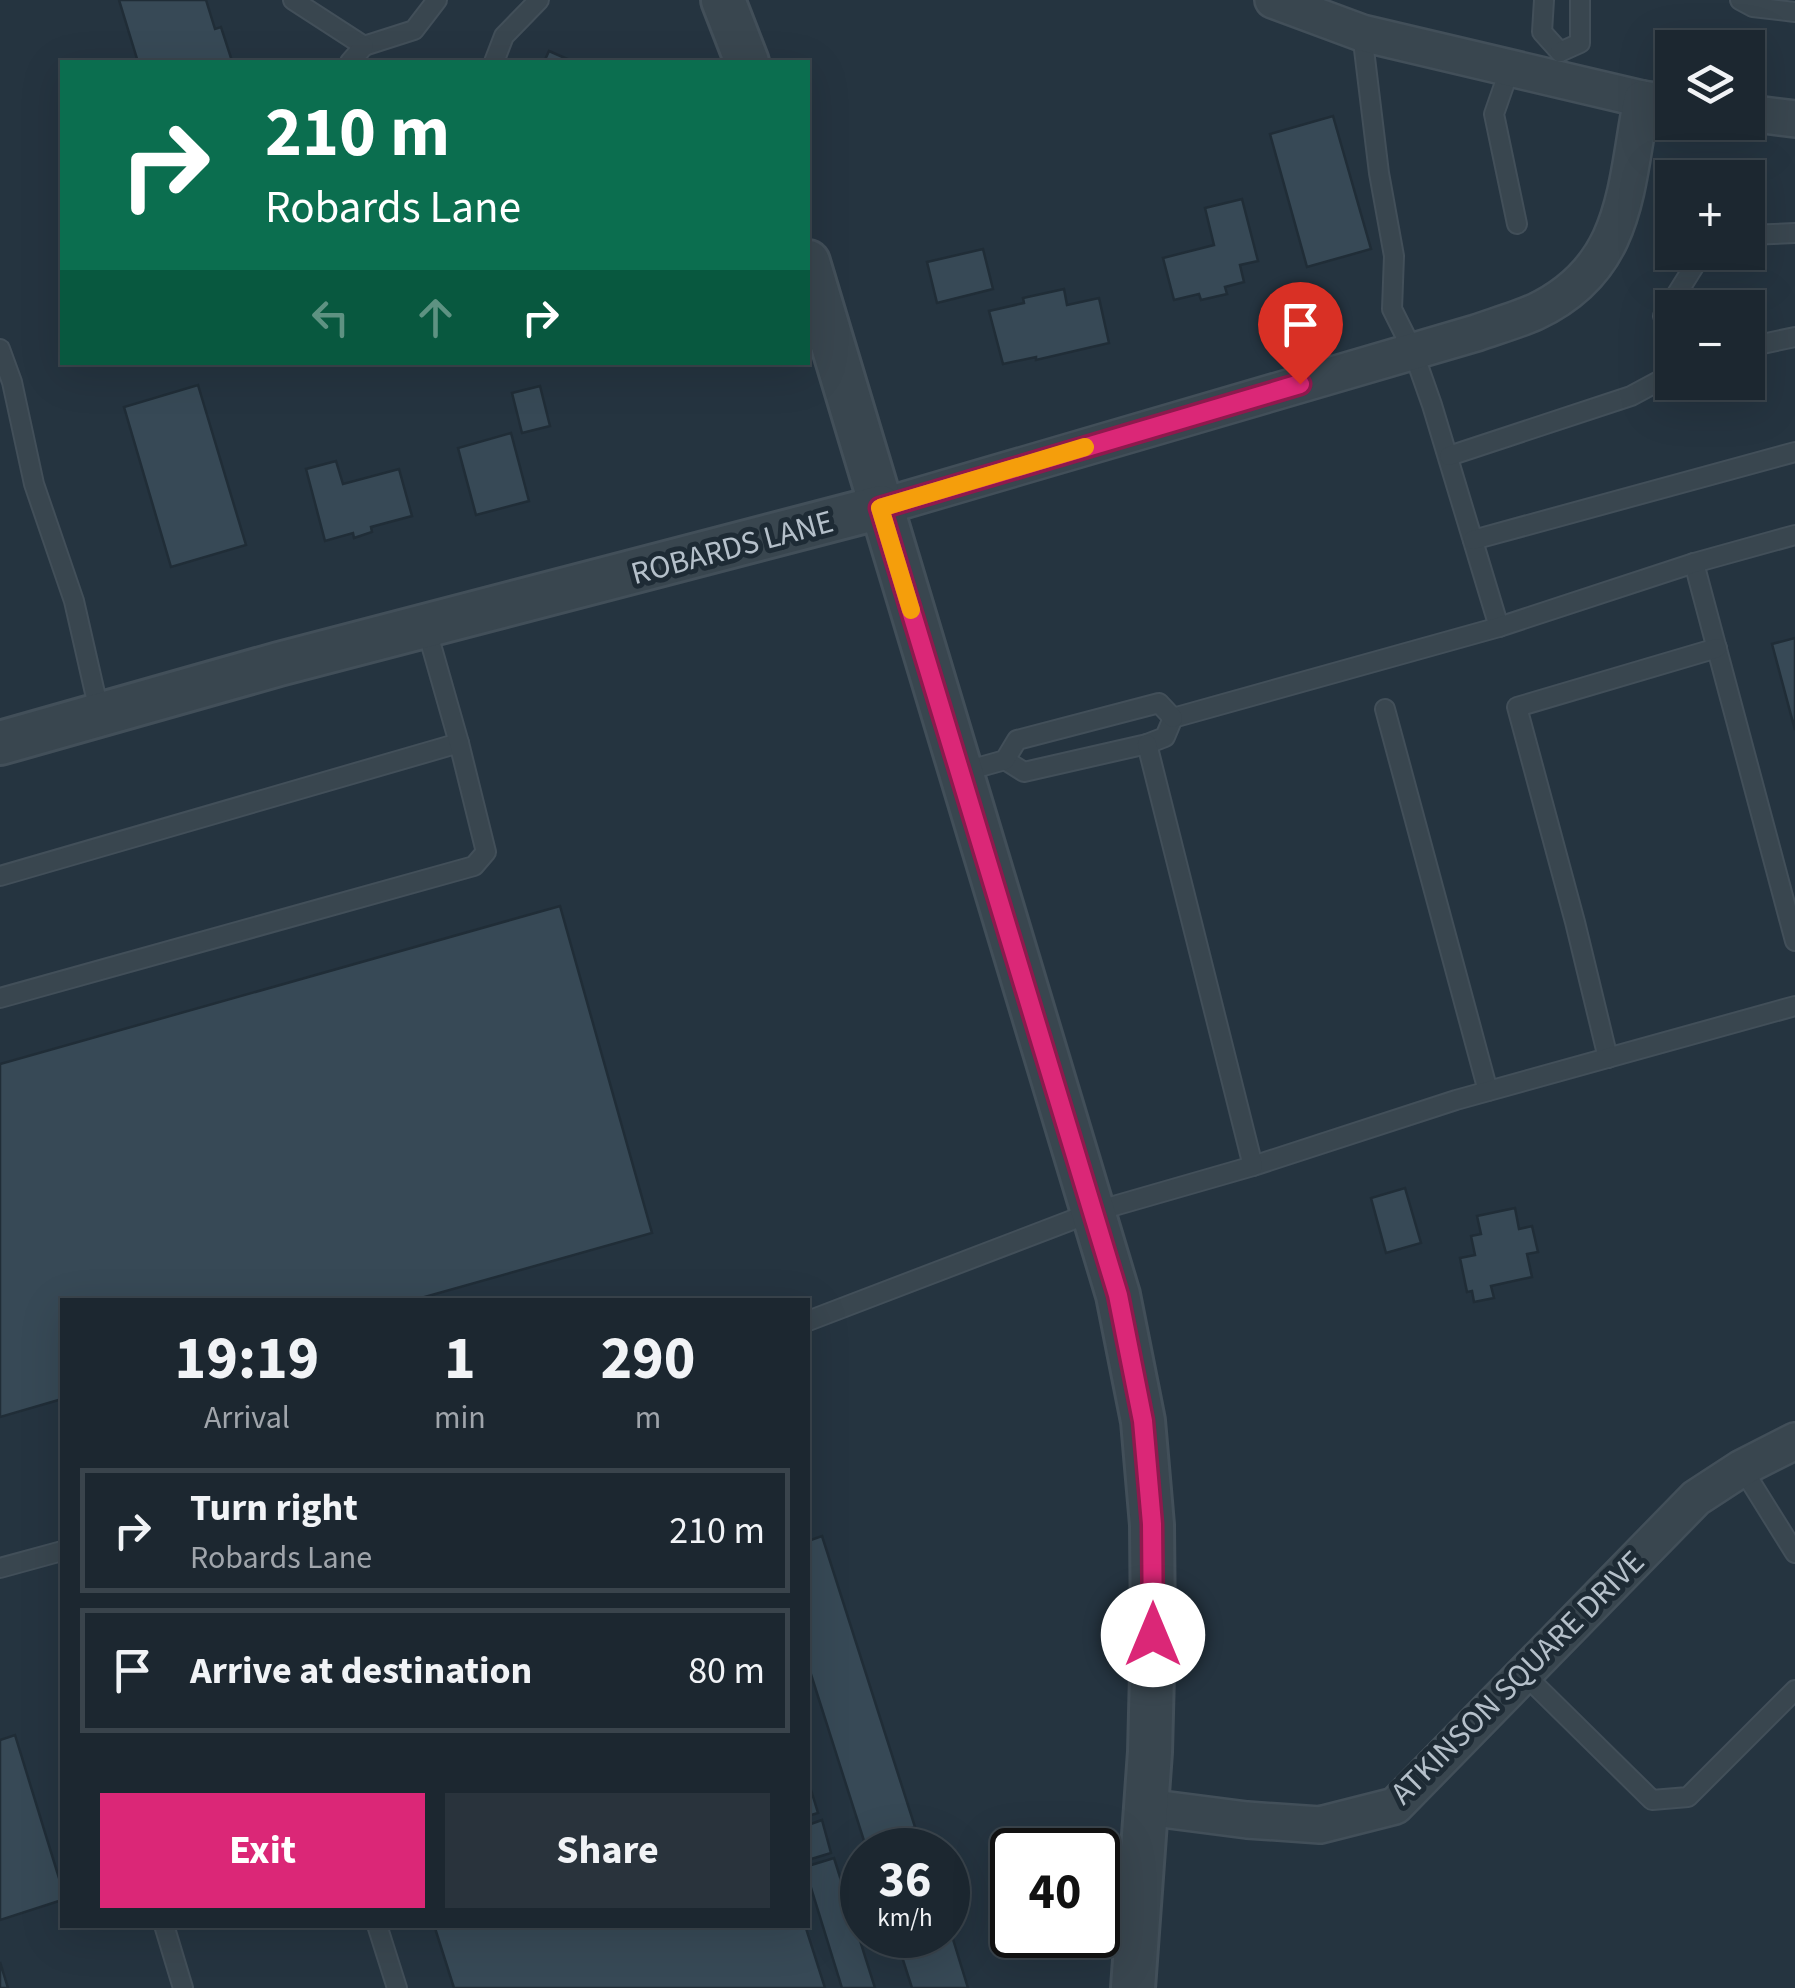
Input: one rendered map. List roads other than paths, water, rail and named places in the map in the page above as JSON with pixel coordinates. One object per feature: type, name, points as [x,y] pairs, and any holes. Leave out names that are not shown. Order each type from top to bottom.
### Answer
[{"type":"street","points":[[723,0],[747,60]]},
{"type":"street","points":[[1273,0],[1362,33],[1510,68],[1557,66],[1655,100]]},
{"type":"street","name":"ROBARDS LANE","points":[[0,743],[279,664],[880,508],[1476,333],[1534,312],[1560,298],[1592,271],[1607,250],[1655,107]]},
{"type":"street","points":[[1765,115],[1795,119]]},
{"type":"street","points":[[810,269],[1118,1295],[1144,1438],[1152,1524],[1150,1752],[1134,1988]]},
{"type":"street","name":"ATKINSON SQUARE DRIVE","points":[[1146,1808],[1320,1825],[1394,1806],[1696,1498],[1742,1468],[1795,1442]]},
{"type":"lane","points":[[293,0],[364,46]]},
{"type":"lane","points":[[352,60],[364,46],[414,30],[436,0]]},
{"type":"lane","points":[[495,60],[504,36],[539,0]]},
{"type":"lane","points":[[1544,0],[1542,32],[1557,66],[1580,44],[1580,0]]},
{"type":"lane","points":[[1740,0],[1753,6],[1795,12]]},
{"type":"lane","points":[[1362,33],[1379,173],[1394,256],[1392,309],[1412,351],[1449,456],[1499,626]]},
{"type":"lane","points":[[1510,68],[1494,114],[1517,224]]},
{"type":"lane","points":[[1765,234],[1795,233]]},
{"type":"lane","points":[[1765,344],[1795,337]]},
{"type":"lane","points":[[0,350],[12,382],[34,484],[74,600],[100,715]]},
{"type":"lane","points":[[1449,456],[1631,396],[1655,383]]},
{"type":"lane","points":[[1473,540],[1795,452]]},
{"type":"lane","points":[[1173,718],[1499,626],[1795,535]]},
{"type":"lane","points":[[1694,564],[1795,941]]},
{"type":"lane","points":[[0,998],[474,866],[486,852],[426,627]]},
{"type":"lane","points":[[1608,1058],[1576,922],[1517,707],[1718,648]]},
{"type":"lane","points":[[960,772],[1005,760],[1017,740],[1158,703],[1173,718]]},
{"type":"lane","points":[[1386,709],[1488,1091]]},
{"type":"lane","points":[[1005,760],[1024,772],[1147,744],[1165,737],[1173,718]]},
{"type":"lane","points":[[1076,724],[1083,757]]},
{"type":"lane","points":[[0,876],[459,743]]},
{"type":"lane","points":[[1147,744],[1253,1166]]},
{"type":"lane","points":[[810,1320],[1093,1212],[1488,1091],[1795,1006]]},
{"type":"lane","points":[[1742,1468],[1795,1553]]},
{"type":"lane","points":[[0,1568],[60,1552]]},
{"type":"lane","points":[[1524,1675],[1652,1800],[1688,1797],[1795,1690]]},
{"type":"lane","points":[[165,1928],[183,1988]]},
{"type":"lane","points":[[378,1928],[396,1988]]}]
